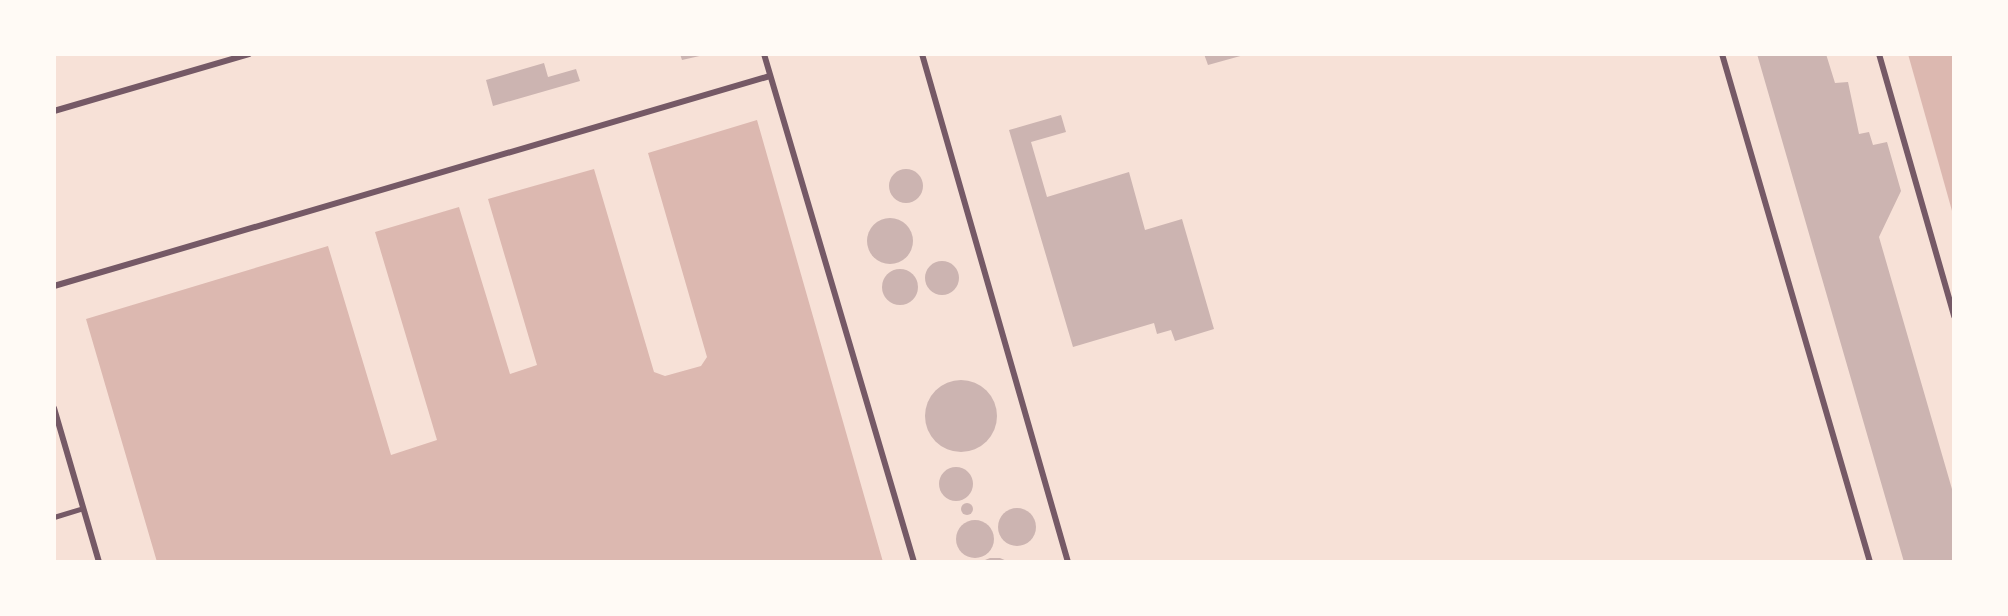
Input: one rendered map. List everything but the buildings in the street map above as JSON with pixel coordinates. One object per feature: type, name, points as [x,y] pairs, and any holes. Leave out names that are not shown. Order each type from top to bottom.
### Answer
[{"type":"street","points":[[54,111],[249,54]]},
{"type":"street","points":[[764,54],[914,562]]},
{"type":"street","points":[[922,54],[1068,562]]},
{"type":"street","points":[[1722,54],[1870,562]]},
{"type":"street","points":[[1880,54],[1954,316]]},
{"type":"street","points":[[54,286],[770,76]]},
{"type":"street","points":[[54,408],[99,562]]},
{"type":"lane","points":[[54,517],[83,508]]},
{"type":"shaded area","points":[[1908,54],[1954,54],[1954,218]]},
{"type":"shaded area","points":[[757,120],[883,562],[157,562],[86,319],[328,246],[391,455],[437,440],[375,232],[459,207],[510,374],[537,365],[488,199],[594,169],[654,372],[665,376],[701,366],[707,357],[648,153]]}]
